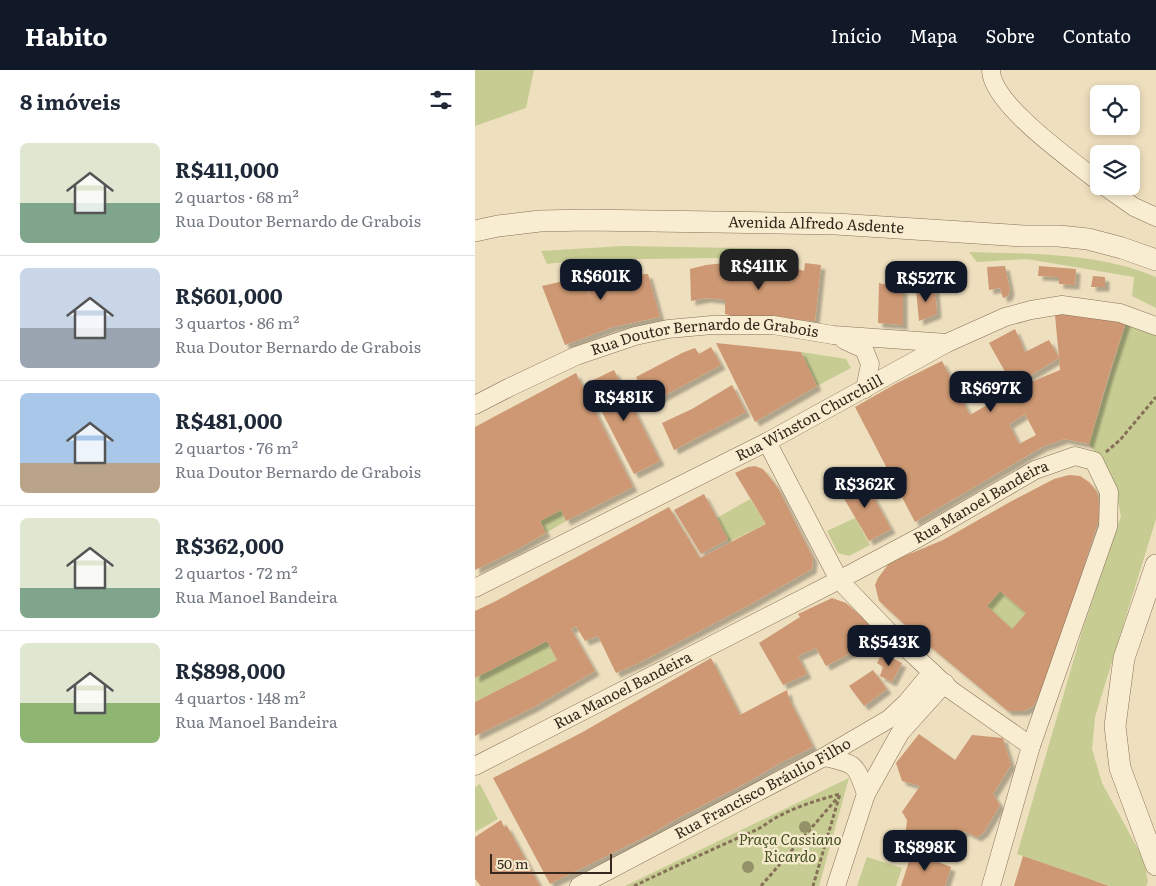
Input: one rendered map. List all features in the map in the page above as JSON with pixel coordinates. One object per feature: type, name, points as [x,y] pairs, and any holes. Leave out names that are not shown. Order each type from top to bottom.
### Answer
[{"type":"street","points":[[991,70],[995,84],[1009,105],[1031,127],[1090,175]]},
{"type":"street","points":[[1116,195],[1156,217]]},
{"type":"street","name":"Avenida Alfredo Asdente","points":[[475,231],[497,226],[540,221],[587,220],[836,224],[1087,239],[1156,260]]},
{"type":"street","name":"Rua Winston Churchill","points":[[475,588],[767,442],[947,343],[1005,317],[1062,305],[1120,313],[1156,326]]},
{"type":"street","name":"Rua Doutor Bernardo de Grabois","points":[[475,405],[576,356],[635,336],[668,329],[712,325],[773,325],[833,335],[947,343]]},
{"type":"street","points":[[833,335],[864,349],[870,364],[865,389]]},
{"type":"street","points":[[767,442],[839,580],[888,631],[951,690],[1031,746]]},
{"type":"street","name":"Rua Manoel Bandeira","points":[[475,766],[839,580],[920,537],[1035,470],[1075,456],[1094,461]]},
{"type":"street","points":[[991,886],[1031,746],[1108,527],[1109,492],[1094,461]]},
{"type":"street","points":[[1156,565],[1124,658],[1115,726],[1120,768],[1156,866]]},
{"type":"street","points":[[836,886],[866,794],[900,733],[939,678]]},
{"type":"street","name":"Rua Francisco Bráulio Filho","points":[[579,886],[824,757],[889,719],[905,703],[939,678]]},
{"type":"street","points":[[824,757],[848,762],[855,766],[859,772],[866,794]]},
{"type":"path","points":[[1094,461],[1120,440],[1156,397]]},
{"type":"path","points":[[633,886],[732,839],[758,829],[776,817],[809,802],[840,794]]},
{"type":"path","points":[[761,886],[840,794]]},
{"type":"path","points":[[813,886],[840,794]]},
{"type":"green space","points":[[475,70],[534,70],[526,108],[475,126]]},
{"type":"green space","points":[[623,246],[791,249],[790,257],[579,260],[547,264],[541,251]]},
{"type":"green space","points":[[969,252],[1064,256],[1111,263],[1134,269],[1156,277],[1156,308],[1132,296],[1134,277],[1027,259],[977,262]]},
{"type":"green space","points":[[1127,319],[1156,332],[1156,519],[1095,717],[1092,749],[1102,783],[1144,860],[1148,882],[1146,886],[1110,886],[1017,854],[1083,628],[1121,516],[1112,476],[1089,444]]},
{"type":"green space","points":[[801,352],[846,359],[851,368],[817,386]]},
{"type":"green space","points":[[750,499],[766,524],[729,542],[717,518]]},
{"type":"green space","points":[[561,510],[566,521],[546,533],[540,521]]},
{"type":"green space","points":[[855,518],[870,545],[849,556],[838,553],[827,531]]},
{"type":"green space","points":[[1000,591],[1026,613],[1012,629],[987,606]]},
{"type":"green space","points":[[547,641],[557,660],[475,702],[475,678]]},
{"type":"green space","name":"Praça Cassiano Ricardo","points":[[849,778],[819,886],[625,886]]},
{"type":"green space","points":[[480,784],[498,819],[475,832],[475,787]]},
{"type":"green space","points":[[867,857],[902,868],[896,886],[857,886]]},
{"type":"building","points":[[624,260],[628,275],[648,274],[660,317],[613,327],[565,345],[542,286],[564,281],[586,287],[592,304],[581,267]]},
{"type":"building","points":[[725,263],[747,266],[773,274],[775,279],[781,280],[782,264],[804,271],[805,263],[821,265],[815,321],[747,319],[725,314],[725,300],[706,298],[691,301],[690,269]]},
{"type":"building","points":[[1005,266],[1010,290],[1008,296],[1003,298],[1000,288],[989,290],[987,267]]},
{"type":"building","points":[[1039,266],[1076,269],[1075,285],[1059,284],[1059,277],[1038,276]]},
{"type":"building","points":[[1093,276],[1105,277],[1105,287],[1091,287]]},
{"type":"building","points":[[879,283],[903,289],[903,325],[878,323]]},
{"type":"building","points":[[935,288],[937,314],[919,321],[916,290]]},
{"type":"building","points":[[1085,312],[1127,319],[1089,444],[1064,439],[1042,447],[915,522],[855,407],[897,383],[942,361],[970,415],[1014,389],[1060,370],[1055,315]],"holes":[[[1025,414],[1036,435],[1019,444],[1009,424]]]},
{"type":"building","points":[[1015,329],[1025,352],[1049,340],[1059,358],[1013,386],[989,343]]},
{"type":"building","points":[[716,343],[801,352],[817,386],[755,422]]},
{"type":"building","points":[[711,347],[721,365],[649,404],[636,377],[682,353],[695,348],[699,354]]},
{"type":"building","points":[[614,370],[660,461],[634,474],[587,383]]},
{"type":"building","points":[[576,373],[633,487],[566,521],[561,510],[540,521],[546,533],[475,570],[475,427]]},
{"type":"building","points":[[732,385],[746,412],[674,450],[662,423],[692,409]]},
{"type":"building","points":[[755,466],[763,469],[778,488],[813,558],[812,569],[749,605],[639,663],[616,673],[598,636],[585,641],[576,626],[571,629],[595,671],[534,707],[475,736],[475,702],[557,660],[547,641],[475,678],[475,611],[669,507],[700,558],[766,524],[735,473]]},
{"type":"building","points":[[1069,475],[1080,476],[1089,482],[1097,492],[1101,513],[1041,695],[1033,706],[1024,711],[1008,711],[915,634],[879,601],[875,585],[890,562],[943,540],[1054,479]],"holes":[[[1000,591],[1026,613],[1012,629],[987,606]]]},
{"type":"building","points":[[862,476],[891,529],[869,541],[839,490]]},
{"type":"building","points":[[704,494],[728,539],[701,554],[674,510]]},
{"type":"building","points":[[832,598],[846,603],[883,636],[826,666],[816,648],[798,656],[807,674],[783,685],[759,643],[800,617],[798,614]]},
{"type":"building","points":[[882,653],[902,663],[892,682],[880,676],[883,667],[877,663]]},
{"type":"building","points":[[711,658],[740,715],[787,690],[789,699],[813,747],[780,763],[649,835],[550,884],[493,778],[581,733]]},
{"type":"building","points":[[873,670],[887,689],[864,706],[849,686]]},
{"type":"building","points":[[919,734],[955,760],[972,735],[1003,738],[1011,765],[993,794],[1000,805],[984,832],[977,837],[964,831],[947,856],[920,852],[905,838],[907,820],[902,812],[920,786],[902,781],[896,763]]},
{"type":"building","points":[[501,820],[504,827],[507,826],[540,886],[481,886],[475,879],[475,837]]},
{"type":"building","points":[[912,852],[951,867],[945,886],[901,886]]},
{"type":"building","points":[[1023,856],[1084,877],[1109,886],[1014,886]]}]
